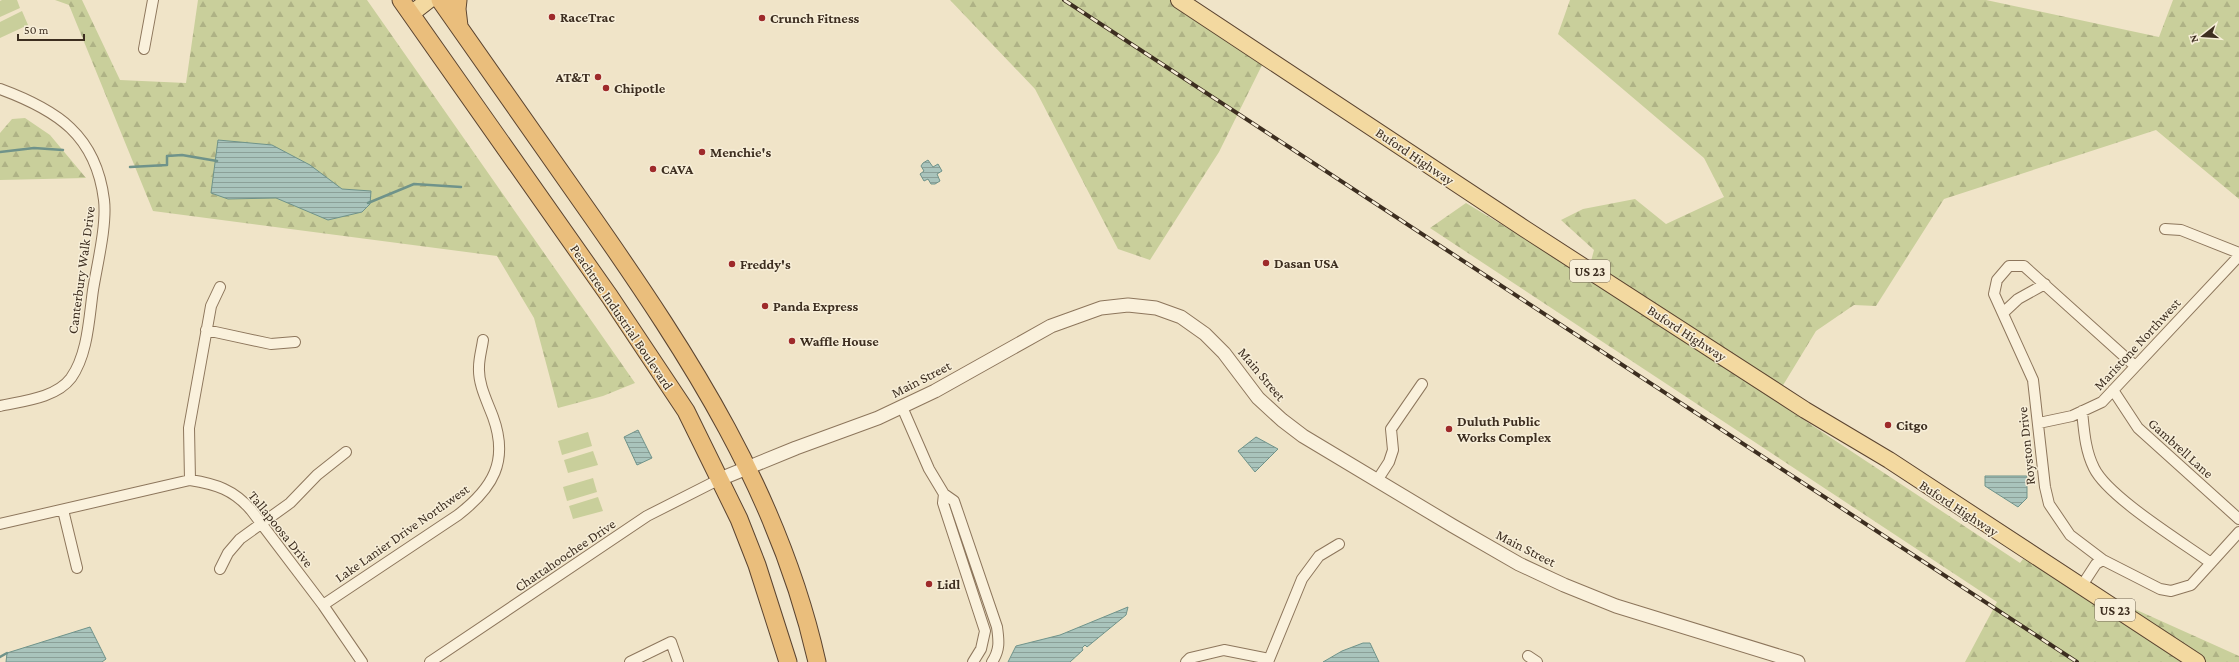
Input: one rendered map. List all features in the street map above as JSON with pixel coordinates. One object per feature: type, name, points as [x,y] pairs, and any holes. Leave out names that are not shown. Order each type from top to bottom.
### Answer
[{"type":"highway","name":"Peachtree Industrial Boulevard","points":[[401,0],[610,297],[686,411],[720,479],[758,565],[783,641],[788,662]]},
{"type":"highway","points":[[440,0],[642,288],[701,380],[748,467],[786,557],[810,629],[817,662]]},
{"type":"highway","points":[[458,0],[457,9],[460,28]]},
{"type":"main road","points":[[411,14],[429,0]]},
{"type":"main road","name":"Buford Highway","points":[[1180,0],[1525,229],[1805,410],[1889,460],[2197,662]]},
{"type":"street","points":[[144,49],[154,0]]},
{"type":"street","name":"Canterbury Walk Drive","points":[[0,89],[51,111],[64,120],[78,134],[95,165],[105,201],[104,220],[88,322],[79,363],[71,378],[46,395],[0,406]]},
{"type":"street","points":[[2164,229],[2181,230],[2239,253]]},
{"type":"street","name":"Maristone Northwest","points":[[2039,423],[2072,416],[2102,402],[2239,256]]},
{"type":"street","name":"Royston Drive","points":[[2135,366],[2024,266],[2009,266],[1996,280],[1994,294],[2032,380],[2039,423],[2042,473],[2049,504],[2070,535],[2103,560],[2160,589],[2171,591],[2191,585],[2239,532]]},
{"type":"street","points":[[2003,313],[2018,299],[2045,284]]},
{"type":"street","points":[[190,480],[189,428],[210,306],[220,287]]},
{"type":"street","name":"Main Street","points":[[720,479],[902,407],[1051,326],[1101,308],[1128,305],[1156,308],[1181,317],[1205,334],[1224,353],[1258,398],[1282,420],[1303,436],[1378,479],[1487,546],[1564,585],[1620,607],[1798,662]]},
{"type":"street","points":[[206,330],[272,344],[295,342]]},
{"type":"street","name":"Lake Lanier Drive Northwest","points":[[323,605],[458,514],[477,500],[488,487],[499,455],[499,437],[481,382],[478,367],[483,340]]},
{"type":"street","points":[[1378,479],[1391,456],[1391,429],[1422,384]]},
{"type":"street","name":"Gambrell Lane","points":[[2113,390],[2138,428],[2239,519]]},
{"type":"street","points":[[902,407],[929,469],[944,494],[954,502],[997,628],[1000,642],[997,655],[992,662]]},
{"type":"street","points":[[2082,411],[2085,438],[2094,467],[2103,483],[2120,498],[2211,564]]},
{"type":"street","points":[[220,569],[228,553],[240,540],[290,503],[317,475],[346,452]]},
{"type":"street","name":"Chattahoochee Drive","points":[[430,662],[647,516],[720,479]]},
{"type":"street","name":"Tallapoosa Drive","points":[[0,524],[190,480],[214,484],[228,490],[242,499],[263,524],[323,605],[362,662]]},
{"type":"street","points":[[944,494],[943,503],[985,631],[981,649],[973,662]]},
{"type":"street","points":[[63,510],[77,568]]},
{"type":"street","points":[[1186,662],[1190,658],[1224,650],[1269,661],[1302,579],[1319,556],[1339,544]]},
{"type":"street","points":[[2081,587],[2096,564],[2103,560]]},
{"type":"street","points":[[630,662],[671,642],[678,662]]},
{"type":"street","points":[[1528,656],[1537,662]]},
{"type":"green space","points":[[17,0],[20,8],[0,17],[0,1]]},
{"type":"green space","points":[[55,0],[82,0],[120,80],[186,83],[198,0],[367,0],[635,383],[603,396],[558,408],[534,318],[497,256],[153,211],[69,5]]},
{"type":"green space","points":[[950,0],[1176,0],[1266,57],[1219,152],[1150,260],[1118,249],[1035,89]]},
{"type":"green space","points":[[1570,0],[1986,0],[2159,37],[2173,0],[2239,0],[2239,199],[2156,130],[1944,199],[1876,306],[1854,305],[1816,331],[1774,400],[2020,563],[2023,559],[2239,656],[2239,662],[1965,662],[1997,602],[1430,228],[1466,203],[1587,276],[1594,250],[1561,220],[1583,209],[1635,199],[1666,224],[1724,197],[1704,158],[1558,34]]},
{"type":"green space","points":[[22,11],[28,25],[0,38],[0,22]]},
{"type":"green space","points":[[25,118],[50,135],[86,178],[0,180],[0,133],[12,119]]},
{"type":"green space","points":[[588,432],[592,446],[562,455],[558,441]]},
{"type":"green space","points":[[593,451],[598,465],[568,473],[564,460]]},
{"type":"green space","points":[[593,478],[597,492],[567,501],[563,487]]},
{"type":"green space","points":[[598,497],[603,511],[573,519],[569,506]]},
{"type":"water","points":[[218,140],[272,145],[310,165],[342,189],[371,191],[370,204],[362,212],[328,220],[276,198],[228,199],[211,193]]},
{"type":"water","points":[[928,160],[933,167],[938,164],[942,171],[937,174],[940,181],[935,184],[931,184],[928,179],[924,181],[920,174],[924,171],[921,166]]},
{"type":"water","points":[[638,430],[652,458],[637,465],[624,437]]},
{"type":"water","points":[[1256,437],[1278,449],[1255,472],[1238,451]]},
{"type":"water","points":[[1985,476],[2027,476],[2027,498],[2018,507],[1985,486]]},
{"type":"water","points":[[1128,607],[1126,615],[1087,647],[1085,645],[1082,648],[1083,650],[1070,662],[1008,662],[1016,646],[1060,635]]},
{"type":"water","points":[[90,627],[106,659],[102,662],[6,662],[7,653]]},
{"type":"water","points":[[1363,643],[1370,643],[1379,662],[1323,662],[1342,651]]},
{"type":"waterway","points":[[0,152],[34,148],[63,150]]},
{"type":"waterway","points":[[130,167],[167,165],[167,156],[182,155],[217,161]]},
{"type":"waterway","points":[[368,203],[414,184],[461,187]]},
{"type":"waterway","points":[[0,657],[7,653]]},
{"type":"railway","points":[[1064,0],[2077,662]]},
{"type":"place","name":"RaceTrac","points":[[552,17]]},
{"type":"place","name":"Crunch Fitness","points":[[762,18]]},
{"type":"place","name":"AT&T","points":[[598,77]]},
{"type":"place","name":"Chipotle","points":[[606,88]]},
{"type":"place","name":"Menchie's","points":[[702,152]]},
{"type":"place","name":"CAVA","points":[[653,169]]},
{"type":"place","name":"Dasan USA","points":[[1266,263]]},
{"type":"place","name":"Freddy's","points":[[732,264]]},
{"type":"place","name":"Panda Express","points":[[765,306]]},
{"type":"place","name":"Waffle House","points":[[792,341]]},
{"type":"place","name":"Citgo","points":[[1888,425]]},
{"type":"place","name":"Duluth Public Works Complex","points":[[1449,429]]},
{"type":"place","name":"Lidl","points":[[929,584]]}]
